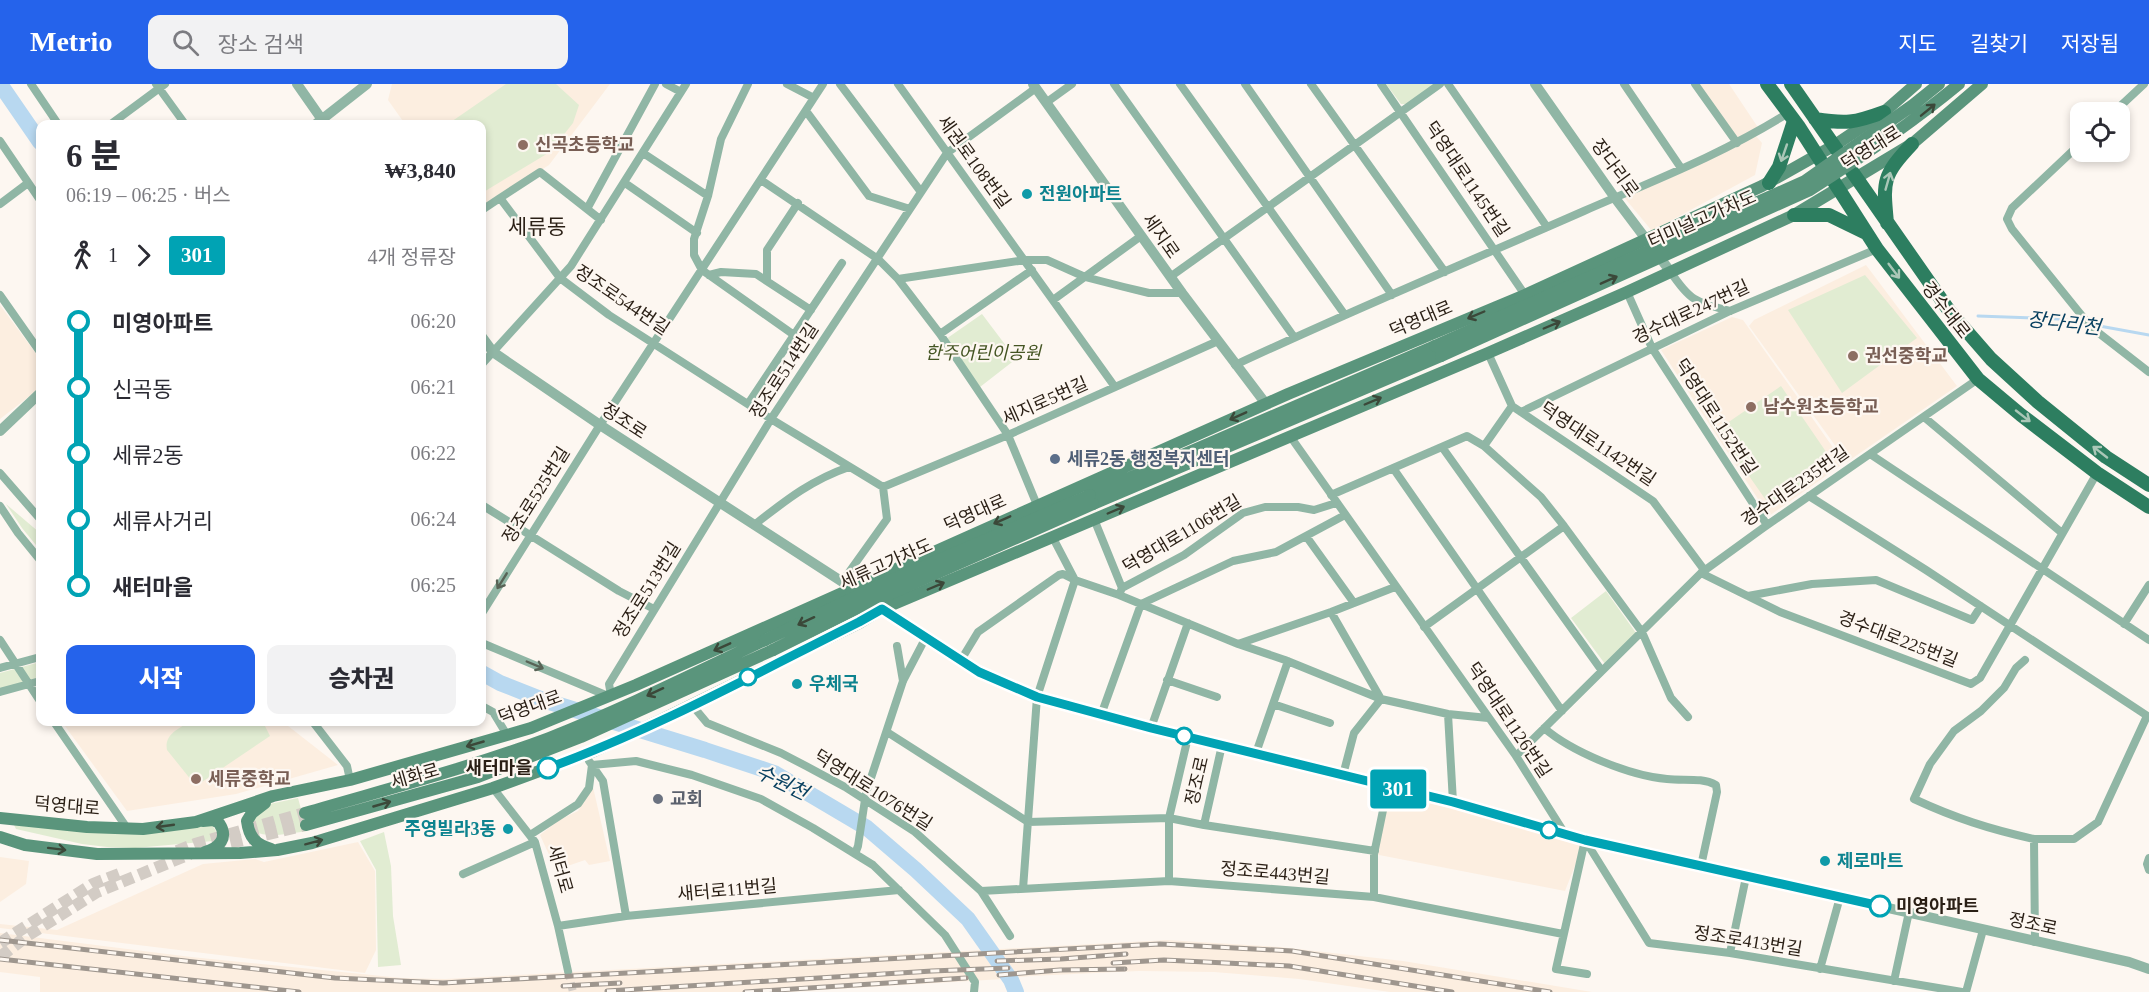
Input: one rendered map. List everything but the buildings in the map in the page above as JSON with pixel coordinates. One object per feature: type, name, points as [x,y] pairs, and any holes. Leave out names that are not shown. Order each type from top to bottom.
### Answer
[{"type":"main road","name":"경수대로","points":[[1767,84],[1818,156],[1877,249],[1978,379],[2021,416],[2097,473],[2149,507]]},
{"type":"main road","name":"경수대로","points":[[1791,84],[1835,145],[1887,225],[1950,312],[1991,359],[2055,416],[2106,457],[2149,485]]},
{"type":"main road","name":"덕영대로","points":[[613,699],[636,685],[847,585],[1525,295],[1768,183],[1835,145],[1884,112],[1916,84]]},
{"type":"main road","name":"터미널고가차도","points":[[1438,351],[1805,181],[1939,84]]},
{"type":"main road","name":"터미널고가차도","points":[[1438,351],[1810,190],[1896,133],[1959,84]]},
{"type":"main road","name":"덕영대로","points":[[0,837],[25,845],[97,854],[198,854],[277,850],[312,843],[493,788],[581,756],[692,705],[882,609],[1627,292],[1794,215],[1912,144],[1982,84]]},
{"type":"main road","points":[[1815,118],[1839,123],[1857,122],[1884,112]]},
{"type":"main road","points":[[1768,183],[1779,167],[1791,117]]},
{"type":"main road","points":[[1887,225],[1885,184],[1894,163],[1912,144]]},
{"type":"main road","points":[[1794,215],[1829,215],[1868,234]]},
{"type":"main road","points":[[1309,386],[1363,382],[1438,351]]},
{"type":"main road","points":[[1324,422],[1363,382]]},
{"type":"main road","name":"세류고가차도","points":[[769,645],[866,605],[1091,499],[1363,382]]},
{"type":"main road","name":"덕영대로","points":[[0,818],[143,829],[196,822],[273,796],[350,780],[531,728],[769,645]]},
{"type":"main road","name":"덕영대로","points":[[549,738],[581,737],[642,710],[769,645]]},
{"type":"main road","points":[[564,737],[613,699]]},
{"type":"main road","points":[[581,737],[665,718]]},
{"type":"main road","name":"세화로","points":[[549,738],[305,819],[478,777],[564,737]]},
{"type":"main road","points":[[273,796],[252,813],[247,821],[249,833],[258,845],[277,850]]},
{"type":"main road","points":[[196,822],[213,820],[219,823],[224,834],[217,848],[198,854]]},
{"type":"street","points":[[31,84],[55,120]]},
{"type":"street","points":[[297,84],[319,120]]},
{"type":"street","points":[[325,120],[367,84]]},
{"type":"street","points":[[587,209],[655,84]]},
{"type":"street","points":[[486,360],[571,266],[684,88],[666,84]]},
{"type":"street","points":[[748,84],[721,139],[708,196],[694,239],[694,255],[706,273],[794,335]]},
{"type":"street","points":[[787,84],[814,98]]},
{"type":"street","name":"정조로525번길","points":[[486,607],[654,343],[706,273],[761,180],[823,84]]},
{"type":"street","points":[[840,84],[921,192]]},
{"type":"street","name":"세권로108번길","points":[[898,84],[1115,387]]},
{"type":"street","points":[[1047,102],[1072,84]]},
{"type":"street","points":[[1114,84],[1294,337]]},
{"type":"street","points":[[1180,84],[1266,208],[1345,315]]},
{"type":"street","points":[[1245,84],[1392,295]]},
{"type":"street","points":[[1311,84],[1445,272]]},
{"type":"street","name":"덕영대로1145번길","points":[[1381,84],[1525,295]]},
{"type":"street","points":[[1170,277],[1440,84]]},
{"type":"street","points":[[1448,84],[1547,227]]},
{"type":"street","name":"장다리로","points":[[1535,84],[1615,198],[1670,271]]},
{"type":"street","points":[[1624,84],[1680,168]]},
{"type":"street","points":[[1695,84],[1737,143]]},
{"type":"street","points":[[2125,102],[2144,84]]},
{"type":"street","points":[[116,120],[159,85],[182,120]]},
{"type":"street","points":[[947,153],[1035,86]]},
{"type":"street","name":"세지로","points":[[1035,86],[1170,277],[1266,404]]},
{"type":"street","points":[[806,111],[869,196],[910,209]]},
{"type":"street","points":[[1236,365],[1294,337],[1615,198],[1791,117]]},
{"type":"street","points":[[0,141],[36,194]]},
{"type":"street","points":[[644,153],[708,196]]},
{"type":"street","name":"정조로514번길","points":[[720,503],[771,419],[947,153]]},
{"type":"street","points":[[2070,153],[2012,208],[2007,219],[2012,229],[2091,327],[2149,372]]},
{"type":"street","points":[[486,207],[540,172],[601,220]]},
{"type":"street","points":[[761,180],[878,259],[898,279],[940,334],[1008,435],[1037,505]]},
{"type":"street","points":[[0,204],[28,183]]},
{"type":"street","points":[[624,183],[697,233]]},
{"type":"street","name":"정조로544번길","points":[[500,198],[560,278],[609,315],[771,419]]},
{"type":"street","points":[[767,281],[767,250],[798,203]]},
{"type":"street","points":[[1053,300],[1141,236]]},
{"type":"street","name":"경수대로247번길","points":[[1521,412],[1730,311],[1877,249]]},
{"type":"street","points":[[898,279],[1025,260],[1047,260],[1085,277],[1149,293],[1182,293]]},
{"type":"street","points":[[748,404],[842,263]]},
{"type":"street","points":[[940,334],[1032,270]]},
{"type":"street","points":[[1670,271],[1685,293],[1704,305],[1730,311]]},
{"type":"street","points":[[706,273],[756,274],[811,309]]},
{"type":"street","name":"덕영대로1152번길","points":[[1627,292],[1652,348],[1767,525]]},
{"type":"street","points":[[0,295],[36,346]]},
{"type":"street","name":"정조로","points":[[486,342],[493,352],[600,425],[979,672],[1037,697],[1151,728],[1453,802],[1585,840],[2129,962],[2149,969]]},
{"type":"street","name":"세지로5번길","points":[[883,487],[1008,435],[1218,342]]},
{"type":"street","name":"덕영대로1142번길","points":[[1488,352],[1512,406],[1653,501],[1703,572]]},
{"type":"street","name":"경수대로235번길","points":[[1516,756],[1703,572],[1978,379]]},
{"type":"street","points":[[0,431],[36,397]]},
{"type":"street","name":"덕영대로1142번길","points":[[1484,446],[1512,406]]},
{"type":"street","points":[[1924,417],[2062,533]]},
{"type":"street","points":[[771,419],[883,487],[887,519],[847,585]]},
{"type":"street","name":"덕영대로1126번길","points":[[1290,436],[1516,756],[1565,834]]},
{"type":"street","points":[[1333,499],[1393,468],[1467,436],[1484,446],[1541,497],[1564,526],[1642,632],[1671,698],[1688,717]]},
{"type":"street","points":[[1443,447],[1602,671]]},
{"type":"street","points":[[1870,454],[2149,640]]},
{"type":"street","points":[[754,525],[798,490],[849,466]]},
{"type":"street","points":[[1393,468],[1562,711]]},
{"type":"street","points":[[0,473],[36,514]]},
{"type":"street","name":"경수대로225번길","points":[[1703,572],[1780,612],[1971,684],[1980,678],[2097,473]]},
{"type":"street","points":[[1809,496],[2148,716],[2098,822],[2074,839],[2034,839],[1989,829],[1914,799],[1930,765],[1954,731],[1981,711],[2004,688],[2016,668],[2025,660]]},
{"type":"street","name":"덕영대로1106번길","points":[[1121,592],[1184,555],[1243,513],[1265,507],[1298,507],[1314,510],[1333,499]]},
{"type":"street","name":"정조로513번길","points":[[613,699],[609,684],[720,503]]},
{"type":"street","points":[[0,507],[36,555]]},
{"type":"street","points":[[486,507],[603,581],[654,609]]},
{"type":"street","points":[[1101,715],[1141,604],[1233,561],[1276,552],[1345,515]]},
{"type":"street","points":[[1095,519],[1121,592]]},
{"type":"street","points":[[1424,627],[1564,526]]},
{"type":"street","points":[[1023,888],[1037,697],[1075,580],[1052,536]]},
{"type":"street","points":[[1306,536],[1354,603]]},
{"type":"street","points":[[962,660],[978,632],[1059,575],[1063,574],[1075,580]]},
{"type":"street","name":"덕영대로1106번길","points":[[1075,580],[1121,592],[1141,604],[1238,644],[1288,661],[1381,699],[1448,714],[1488,718]]},
{"type":"street","name":"경수대로225번길","points":[[1747,596],[1812,584],[1876,580],[1972,620],[1981,606]]},
{"type":"street","points":[[2124,624],[2149,585]]},
{"type":"street","points":[[1238,644],[1395,587]]},
{"type":"street","points":[[1331,612],[1381,699],[1354,733],[1343,775]]},
{"type":"street","points":[[1151,728],[1188,623]]},
{"type":"street","points":[[857,850],[866,793],[903,681],[926,637]]},
{"type":"street","points":[[0,640],[36,695]]},
{"type":"street","points":[[486,644],[613,699]]},
{"type":"street","points":[[897,646],[903,681]]},
{"type":"street","points":[[0,668],[36,658]]},
{"type":"street","points":[[1256,753],[1288,661]]},
{"type":"street","points":[[1167,680],[1217,697]]},
{"type":"street","points":[[0,692],[36,682]]},
{"type":"street","points":[[1273,704],[1330,723]]},
{"type":"street","name":"덕영대로1076번길","points":[[692,705],[707,723],[781,753],[845,787],[865,805],[915,832],[981,891],[1010,936]]},
{"type":"street","points":[[486,708],[493,712],[507,735]]},
{"type":"street","points":[[1448,714],[1453,802]]},
{"type":"street","points":[[57,726],[127,828]]},
{"type":"street","points":[[316,726],[347,766],[350,780]]},
{"type":"street","points":[[1544,728],[1560,742],[1617,767],[1665,779],[1706,780],[1716,785],[1717,792],[1701,866]]},
{"type":"street","points":[[887,732],[1028,822]]},
{"type":"street","points":[[1169,881],[1169,818],[1188,737]]},
{"type":"street","name":"정조로","points":[[1028,822],[1169,818],[1204,825],[1222,745]]},
{"type":"street","points":[[581,756],[592,765],[603,781],[626,916]]},
{"type":"street","points":[[592,765],[636,760],[692,775],[760,799],[857,850],[945,935],[975,982],[974,992]]},
{"type":"street","points":[[463,874],[533,839],[578,804],[589,788],[592,765]]},
{"type":"street","points":[[1374,897],[1375,852],[1388,786]]},
{"type":"street","name":"새터로","points":[[493,788],[533,839],[558,926],[568,971]]},
{"type":"street","points":[[1204,825],[1375,852]]},
{"type":"street","points":[[2034,839],[2035,942]]},
{"type":"street","points":[[1585,840],[1556,969],[1587,974]]},
{"type":"street","name":"정조로413번길","points":[[1585,840],[1649,943],[1730,953],[1962,992]]},
{"type":"street","points":[[2149,858],[2147,864],[2149,870]]},
{"type":"street","points":[[1730,953],[1746,877]]},
{"type":"street","name":"정조로443번길","points":[[981,891],[1169,881],[1374,897],[1563,934]]},
{"type":"street","name":"새터로11번길","points":[[558,926],[626,916],[899,890]]},
{"type":"street","points":[[1820,969],[1840,897]]},
{"type":"street","points":[[1894,981],[1909,912]]},
{"type":"street","points":[[1966,992],[1983,930]]},
{"type":"shaded area","name":"신곡초등학교","points":[[392,84],[610,84],[549,165],[486,205],[486,120],[402,120],[388,100]]},
{"type":"shaded area","points":[[1697,84],[1729,84],[1759,129],[1737,140]]},
{"type":"shaded area","points":[[1756,136],[1762,143],[1755,175],[1652,231],[1623,196]]},
{"type":"shaded area","name":"권선중학교","points":[[1866,265],[1957,386],[1847,462],[1749,326],[1754,320]]},
{"type":"shaded area","points":[[0,305],[36,354],[36,391],[0,419]]},
{"type":"shaded area","name":"남수원초등학교","points":[[1732,317],[1743,320],[1844,463],[1769,516],[1661,350]]},
{"type":"shaded area","name":"세류중학교","points":[[65,726],[288,726],[338,765],[236,794],[127,811]]},
{"type":"shaded area","points":[[1388,786],[1585,840],[1565,891],[1374,854]]},
{"type":"shaded area","points":[[593,787],[610,861],[589,865],[585,860],[556,870],[540,835],[559,820],[578,811]]},
{"type":"shaded area","points":[[358,842],[375,871],[376,950],[365,973],[0,928],[0,924],[57,930],[203,864],[255,859],[264,862]]},
{"type":"shaded area","points":[[0,857],[29,861],[26,884],[0,902]]},
{"type":"shaded area","points":[[0,933],[191,957],[402,978],[445,979],[1167,940],[1280,947],[1403,961],[1592,992],[1390,992],[1299,979],[1214,972],[1139,971],[787,992],[40,992],[40,977],[0,972]]},
{"type":"green space","points":[[506,84],[556,84],[579,105],[573,123],[550,152],[486,191],[486,120],[454,120]]},
{"type":"green space","points":[[1386,84],[1435,84],[1407,104],[1401,104]]},
{"type":"green space","points":[[1865,275],[1917,338],[1842,393],[1788,310]]},
{"type":"green space","name":"한주어린이공원","points":[[982,314],[1016,359],[980,387],[946,339]]},
{"type":"green space","points":[[1781,386],[1833,462],[1770,506],[1717,430]]},
{"type":"green space","points":[[6,504],[36,530],[36,545]]},
{"type":"green space","points":[[1606,591],[1636,633],[1605,664],[1571,618]]},
{"type":"green space","points":[[36,663],[36,680],[0,689],[0,673]]},
{"type":"green space","points":[[182,726],[265,726],[270,736],[196,786],[167,750],[168,740]]},
{"type":"green space","points":[[298,798],[307,831],[266,835],[254,831],[251,822],[265,805]]},
{"type":"green space","points":[[14,825],[212,825],[216,831],[213,841],[135,848],[82,844],[16,829]]},
{"type":"green space","points":[[384,832],[391,866],[393,916],[401,965],[378,967],[376,870],[360,841]]},
{"type":"waterway","name":"수원천","points":[[0,84],[36,136]]},
{"type":"waterway","name":"장다리천","points":[[1978,316],[2059,319],[2084,323]]},
{"type":"waterway","name":"장다리천","points":[[2094,325],[2149,335]]},
{"type":"waterway","name":"수원천","points":[[486,675],[543,700],[774,773],[867,828],[968,919],[1011,980],[1016,992]]},
{"type":"tunnel","points":[[177,851],[305,813]]},
{"type":"tunnel","points":[[213,847],[306,825]]},
{"type":"tunnel","points":[[0,957],[27,936],[97,892],[190,854]]},
{"type":"tunnel","points":[[0,943],[93,884],[119,874]]},
{"type":"tunnel","points":[[568,971],[573,992]]},
{"type":"railway","points":[[0,940],[335,978],[443,983],[1160,944],[1292,951],[1550,992]]},
{"type":"railway","points":[[997,961],[1126,954]]},
{"type":"railway","points":[[0,959],[299,992]]},
{"type":"railway","points":[[1113,963],[1164,960],[1289,966],[1452,992]]},
{"type":"railway","points":[[607,991],[1008,968]]},
{"type":"railway","points":[[999,975],[1060,970],[1125,969]]},
{"type":"railway","points":[[745,992],[966,978]]},
{"type":"railway","points":[[563,986],[620,983]]},
{"type":"bus line","name":"301","points":[[548,768],[594,751],[661,720],[882,609],[979,672],[1037,697],[1151,728],[1453,802],[1585,840],[1880,906]]},
{"type":"place","name":"신곡초등학교","points":[[523,145]]},
{"type":"place","name":"전원아파트","points":[[1027,194]]},
{"type":"place","name":"권선중학교","points":[[1853,356]]},
{"type":"place","name":"남수원초등학교","points":[[1751,407]]},
{"type":"place","name":"세류2동 행정복지센터","points":[[1055,459]]},
{"type":"place","name":"우체국","points":[[797,684]]},
{"type":"place","name":"새터마을","points":[[548,768]]},
{"type":"place","name":"세류중학교","points":[[196,779]]},
{"type":"place","name":"교회","points":[[658,799]]},
{"type":"place","name":"주영빌라3동","points":[[508,829]]},
{"type":"place","name":"제로마트","points":[[1825,861]]},
{"type":"place","name":"미영아파트","points":[[1880,906]]},
{"type":"district","name":"세류동","points":[[537,227]]}]
